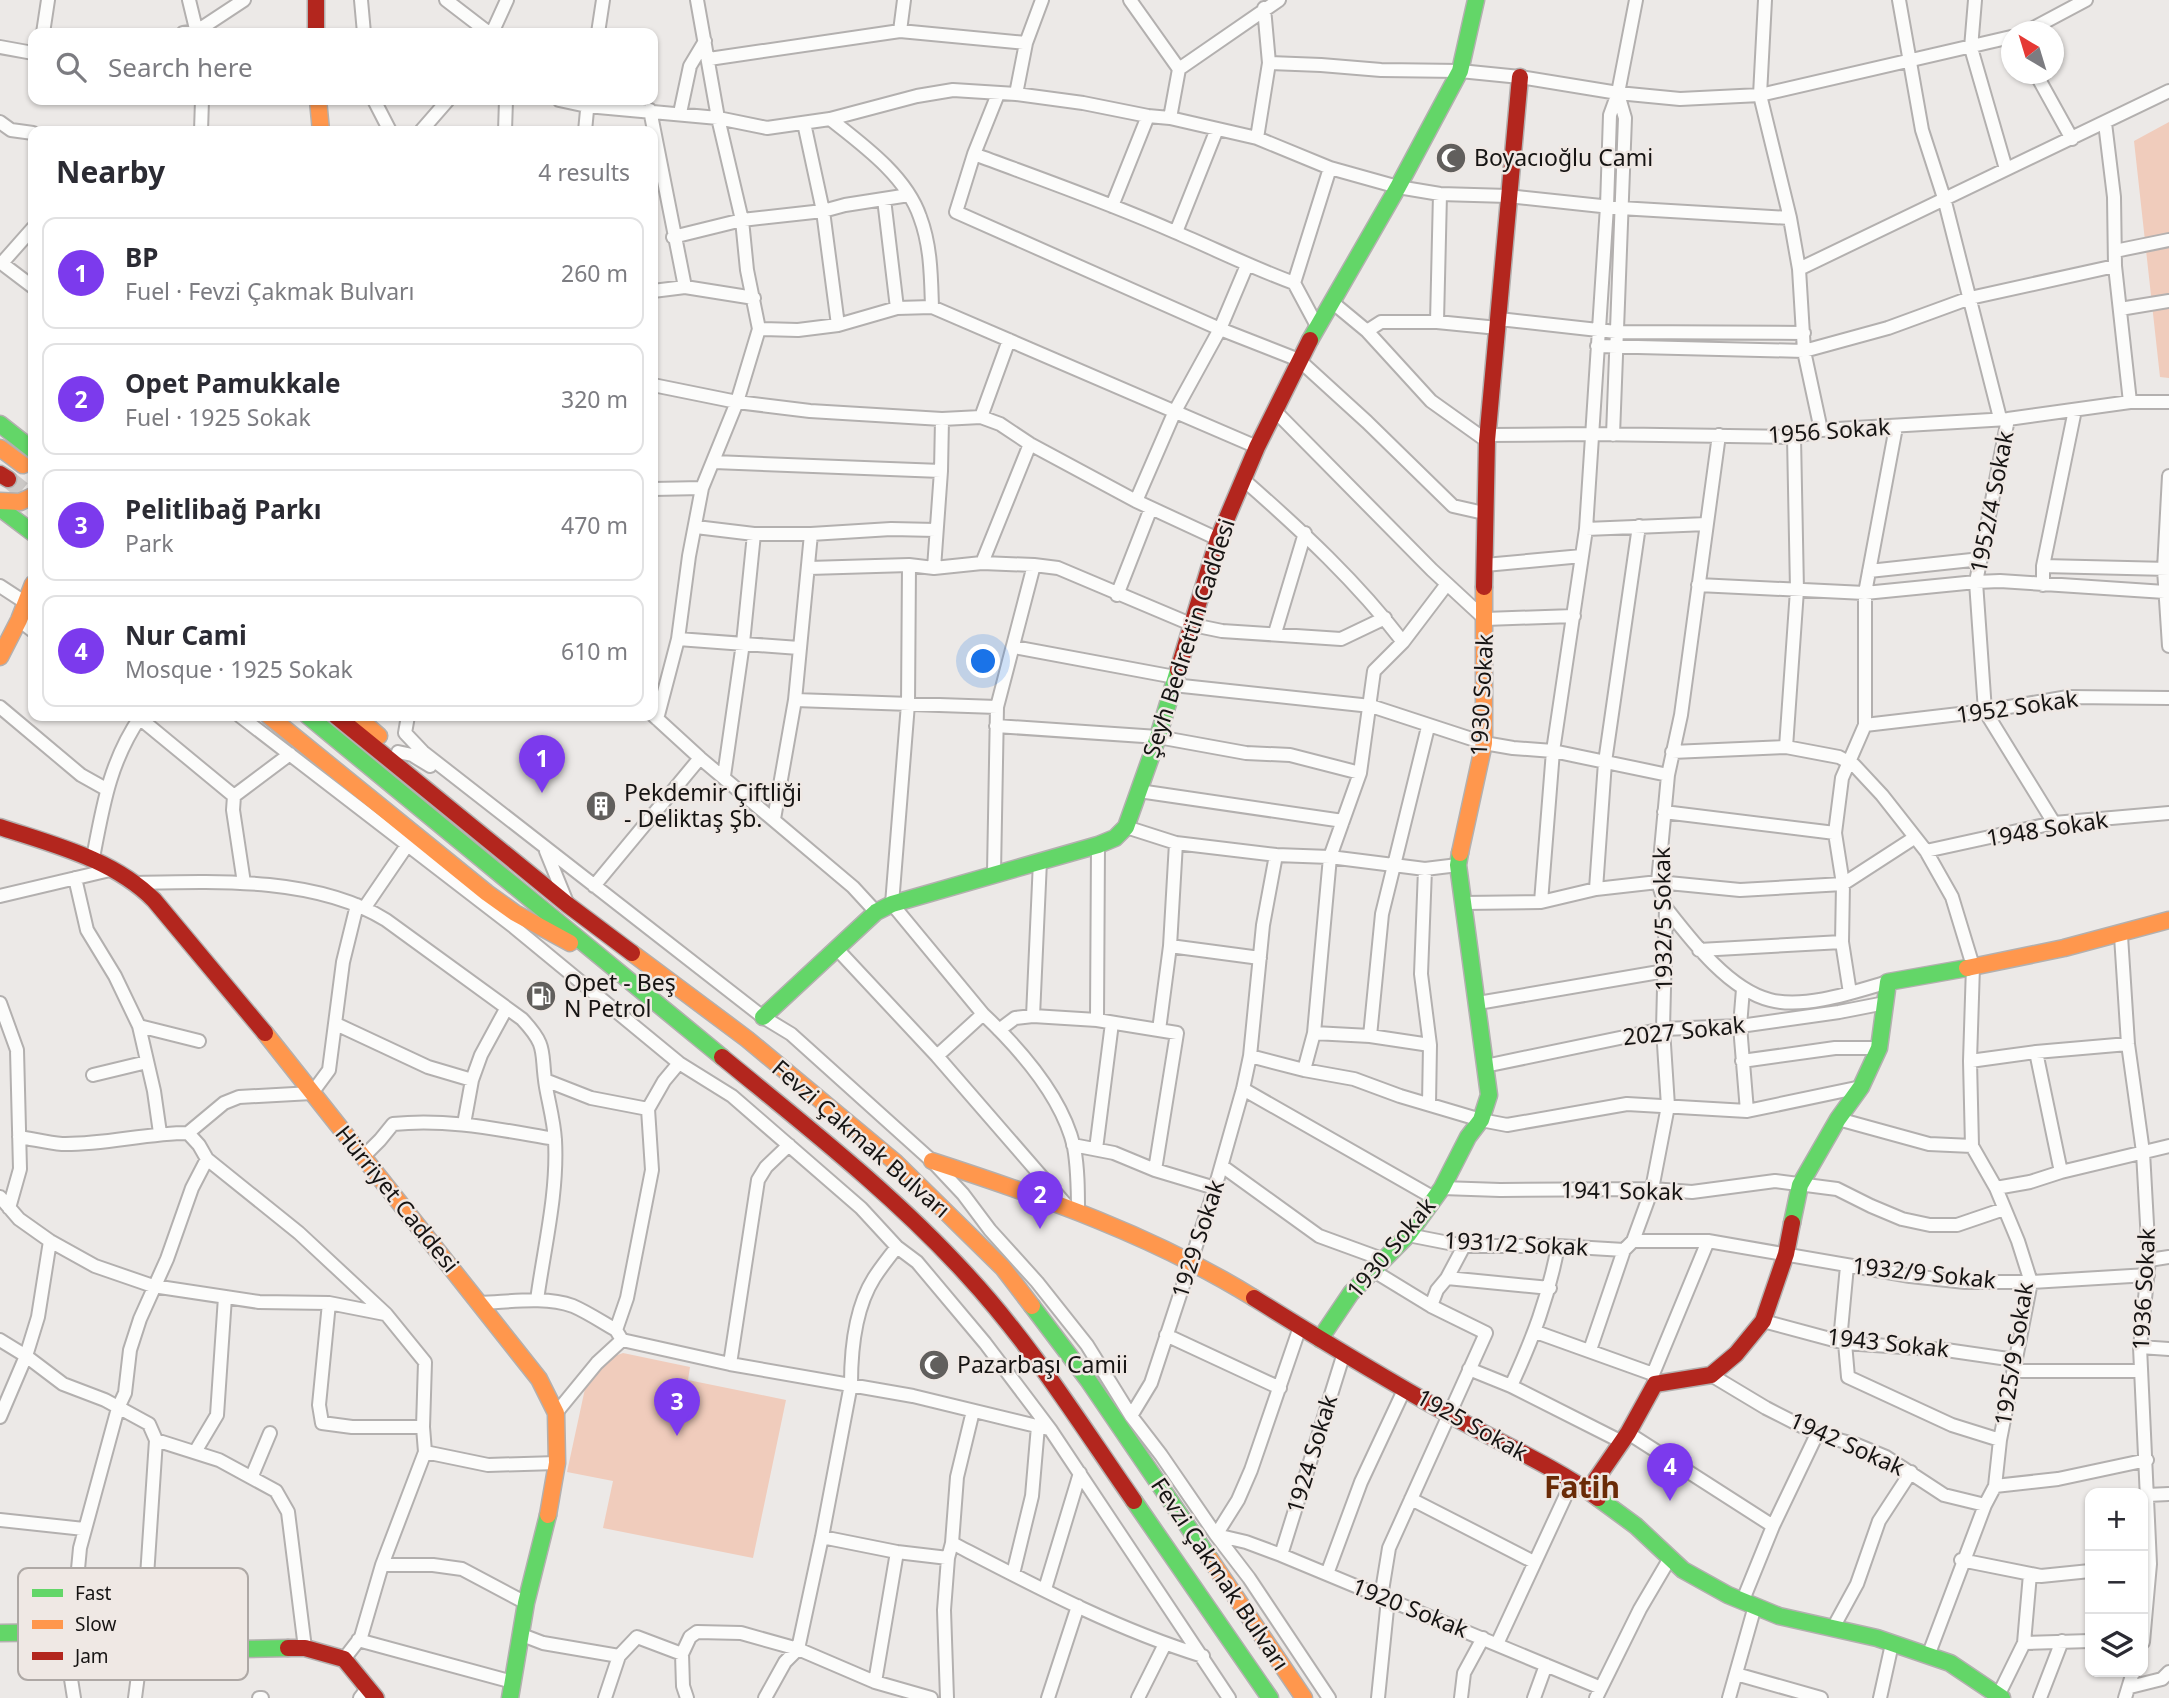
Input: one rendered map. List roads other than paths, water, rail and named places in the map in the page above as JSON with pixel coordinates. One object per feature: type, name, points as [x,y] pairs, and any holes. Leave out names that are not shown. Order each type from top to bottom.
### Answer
[{"type":"main road","points":[[316,0],[316,28]]},
{"type":"main road","name":"Şeyh Bedrettin Caddesi","points":[[1125,827],[1158,737],[1218,538],[1299,360],[1398,187],[1460,71],[1476,0]]},
{"type":"main road","name":"1930 Sokak","points":[[1320,1339],[1351,1293],[1408,1235],[1438,1193],[1480,1120],[1489,1095],[1458,865],[1484,743],[1484,513],[1488,438],[1520,77]]},
{"type":"main road","points":[[318,105],[321,126]]},
{"type":"main road","points":[[0,424],[28,451]]},
{"type":"main road","points":[[0,449],[28,453]]},
{"type":"main road","points":[[0,501],[20,502],[28,498]]},
{"type":"main road","points":[[0,508],[28,529]]},
{"type":"main road","points":[[0,657],[28,598]]},
{"type":"main road","points":[[275,721],[486,893],[515,913],[603,960]]},
{"type":"main road","name":"Fevzi Çakmak Bulvarı","points":[[314,721],[875,1183],[968,1276],[1033,1355],[1270,1698]]},
{"type":"main road","name":"Fevzi Çakmak Bulvarı","points":[[342,721],[569,905],[718,1016],[895,1162],[1003,1268],[1088,1380],[1304,1698]]},
{"type":"main road","points":[[362,721],[550,879],[569,905]]},
{"type":"main road","name":"Hürriyet Caddesi","points":[[0,827],[93,858],[137,883],[247,1010],[539,1379],[556,1413],[557,1463],[552,1499],[526,1603],[512,1690]]},
{"type":"main road","points":[[763,1017],[876,912],[892,904],[1098,845],[1115,838],[1125,827]]},
{"type":"main road","points":[[1588,1491],[1624,1437],[1654,1379],[1711,1375],[1736,1354],[1763,1321],[1786,1254],[1801,1185],[1838,1119],[1861,1087],[1880,1048],[1888,982],[2036,957],[2121,936],[2169,920]]},
{"type":"main road","name":"1925 Sokak","points":[[932,1161],[1073,1210],[1135,1235],[1214,1273],[1449,1414],[1573,1480],[1636,1526],[1683,1570],[1728,1595],[1779,1616],[1892,1644],[1950,1663],[1999,1697]]},
{"type":"main road","points":[[0,1633],[18,1633]]},
{"type":"main road","points":[[248,1649],[305,1648],[344,1659],[367,1695]]},
{"type":"street","points":[[44,28],[48,0]]},
{"type":"street","points":[[189,0],[196,28]]},
{"type":"street","points":[[203,28],[244,0]]},
{"type":"street","points":[[361,0],[364,28]]},
{"type":"street","points":[[446,0],[483,28]]},
{"type":"street","points":[[493,28],[508,0]]},
{"type":"street","points":[[599,28],[603,0]]},
{"type":"street","points":[[658,707],[678,639],[689,556],[702,488],[737,402],[759,329],[747,270],[742,220],[718,118],[697,0]]},
{"type":"street","points":[[900,31],[904,0]]},
{"type":"street","points":[[1016,94],[1026,43],[1042,0]]},
{"type":"street","points":[[1130,0],[1179,69]]},
{"type":"street","points":[[1170,118],[1179,69],[1279,0]]},
{"type":"street","points":[[1541,902],[1553,751],[1586,529],[1607,206],[1610,115],[1618,93],[1636,0]]},
{"type":"street","points":[[1765,0],[1760,95],[1790,218],[1799,269],[1804,351],[1822,430]]},
{"type":"street","points":[[1899,0],[1922,130],[1944,198],[2004,418]]},
{"type":"street","points":[[1975,0],[1971,48],[2006,169]]},
{"type":"street","points":[[2045,21],[2079,2]]},
{"type":"street","points":[[1257,138],[1269,63],[1264,8]]},
{"type":"street","points":[[709,59],[900,31],[1026,43]]},
{"type":"street","points":[[1269,63],[1381,70],[1460,71],[1680,99],[1760,95],[2001,40]]},
{"type":"street","points":[[680,113],[690,66],[705,41]]},
{"type":"street","points":[[0,47],[28,52]]},
{"type":"street","points":[[2042,84],[2072,138]]},
{"type":"street","points":[[605,105],[718,118],[767,128],[830,119],[917,96],[953,90],[1016,94],[1083,103],[1217,128],[1257,138],[1330,168],[1398,187],[1440,194],[1508,196],[1620,208],[1790,218]]},
{"type":"street","points":[[1799,269],[2169,91]]},
{"type":"street","points":[[1613,435],[1625,118],[1618,93]]},
{"type":"street","points":[[998,94],[974,154],[956,212],[1220,329],[1299,360],[1453,506],[1484,513]]},
{"type":"street","points":[[201,126],[202,105]]},
{"type":"street","points":[[377,105],[387,126]]},
{"type":"street","points":[[425,126],[444,105]]},
{"type":"street","points":[[505,126],[506,105]]},
{"type":"street","points":[[585,126],[587,105]]},
{"type":"street","points":[[650,110],[653,126]]},
{"type":"street","points":[[1112,206],[1148,116]]},
{"type":"street","points":[[830,119],[862,144],[909,195],[920,216],[930,256],[932,307]]},
{"type":"street","points":[[0,122],[11,130],[28,132]]},
{"type":"street","points":[[804,123],[823,211],[838,325]]},
{"type":"street","points":[[2105,123],[2114,197],[2115,266],[2130,402]]},
{"type":"street","points":[[1176,232],[1217,128]]},
{"type":"street","points":[[658,154],[685,287]]},
{"type":"street","points":[[974,154],[1112,206],[1294,283],[1317,326]]},
{"type":"street","points":[[1294,283],[1330,168]]},
{"type":"street","points":[[1437,321],[1440,194]]},
{"type":"street","points":[[673,236],[742,220],[823,211],[909,195]]},
{"type":"street","points":[[884,199],[897,308]]},
{"type":"street","points":[[28,233],[1,262],[28,283]]},
{"type":"street","points":[[2115,251],[2169,240]]},
{"type":"street","points":[[1136,501],[1175,411],[1220,329],[1247,265]]},
{"type":"street","points":[[1597,346],[1804,351],[1888,328],[1970,298],[2115,266]]},
{"type":"street","points":[[658,290],[685,287],[754,298]]},
{"type":"street","points":[[2120,309],[2169,301]]},
{"type":"street","points":[[1332,302],[1367,331],[1431,401],[1488,438]]},
{"type":"street","points":[[759,329],[798,330],[838,325],[897,308],[932,307],[1258,447]]},
{"type":"street","points":[[1367,331],[1381,322],[1437,321],[1616,332],[1804,333]]},
{"type":"street","points":[[981,417],[1009,340]]},
{"type":"street","points":[[658,386],[737,402],[810,411],[942,419],[981,417],[1000,424],[1030,444],[1136,501],[1218,538]]},
{"type":"street","name":"1956 Sokak","points":[[1488,438],[1592,434],[1794,437],[1822,430],[2004,418],[2130,402],[2169,402]]},
{"type":"street","points":[[2043,585],[2043,566],[2075,410]]},
{"type":"street","points":[[1275,411],[1485,619],[1574,616]]},
{"type":"street","name":"1952/4 Sokak","points":[[1985,712],[1976,582],[2004,418]]},
{"type":"street","points":[[934,568],[942,419]]},
{"type":"street","points":[[1850,993],[1842,942],[1843,884],[1835,833],[1842,778],[1865,725],[1865,593],[1896,427]]},
{"type":"street","name":"1932/5 Sokak","points":[[1590,1350],[1652,1189],[1668,1106],[1663,1029],[1666,908],[1658,882],[1668,775],[1681,715],[1719,435]]},
{"type":"street","points":[[1786,747],[1797,590],[1794,437]]},
{"type":"street","points":[[982,563],[1030,444]]},
{"type":"street","points":[[714,462],[941,471]]},
{"type":"street","points":[[2169,476],[2165,592],[2169,646]]},
{"type":"street","points":[[1245,481],[1305,533],[1385,618],[1403,642]]},
{"type":"street","points":[[658,489],[702,488]]},
{"type":"street","points":[[1117,595],[1151,508]]},
{"type":"street","points":[[1586,529],[1707,524]]},
{"type":"street","points":[[1596,889],[1605,762],[1639,526]]},
{"type":"street","points":[[696,527],[754,534],[936,530]]},
{"type":"street","points":[[1275,633],[1305,533]]},
{"type":"street","points":[[724,776],[743,643],[754,534]]},
{"type":"street","points":[[774,819],[795,700],[811,534]]},
{"type":"street","points":[[1485,565],[1582,556]]},
{"type":"street","points":[[1869,571],[1981,559]]},
{"type":"street","points":[[809,568],[909,565],[934,568],[982,563],[1058,568],[1193,625],[1222,631],[1341,639],[1385,618]]},
{"type":"street","points":[[909,565],[908,705],[892,904],[1033,1071],[1060,1109],[1073,1145],[1079,1177],[1073,1210]]},
{"type":"street","points":[[995,873],[997,707],[1034,565]]},
{"type":"street","points":[[2043,566],[2166,569]]},
{"type":"street","points":[[1698,586],[1865,593],[1976,582],[2165,592]]},
{"type":"street","points":[[1304,1070],[1314,1033],[1330,857],[1360,773],[1374,671],[1403,642],[1447,584]]},
{"type":"street","points":[[0,586],[26,603]]},
{"type":"street","points":[[19,620],[28,627]]},
{"type":"street","points":[[678,639],[799,648]]},
{"type":"street","points":[[1014,647],[1174,681],[1371,706],[1428,727],[1484,743],[1553,751],[1668,775]]},
{"type":"street","name":"1952 Sokak","points":[[1865,725],[1985,712],[2068,697],[2169,698]]},
{"type":"street","points":[[795,700],[997,707]]},
{"type":"street","points":[[0,707],[81,775],[106,789]]},
{"type":"street","points":[[1985,712],[2054,823]]},
{"type":"street","points":[[658,720],[853,887],[876,912]]},
{"type":"street","points":[[93,858],[106,789],[122,745],[137,721]]},
{"type":"street","points":[[146,721],[234,796]]},
{"type":"street","points":[[247,721],[514,927],[679,1063],[732,1096],[861,1208],[897,1247],[917,1262],[985,1343],[1080,1473],[1229,1698]]},
{"type":"street","points":[[407,721],[405,733],[423,752],[763,1017],[791,1034],[932,1161],[963,1194],[1087,1345],[1131,1416],[1249,1578],[1329,1698]]},
{"type":"street","points":[[996,726],[1158,737],[1246,753],[1290,755],[1360,773]]},
{"type":"street","points":[[1370,1036],[1382,914],[1428,727]]},
{"type":"street","points":[[1672,752],[1786,747],[1819,752],[1850,763]]},
{"type":"street","points":[[398,752],[412,755],[467,786]]},
{"type":"street","points":[[244,883],[233,810],[234,796],[290,754]]},
{"type":"street","points":[[594,886],[700,758]]},
{"type":"street","name":"1925/9 Sokak","points":[[1850,763],[1882,795],[1926,851],[1952,897],[1973,966],[1970,1061],[1972,1146],[1996,1188],[2018,1241],[2031,1282],[2000,1440],[1995,1486],[1984,1505],[1928,1656]]},
{"type":"street","points":[[1139,790],[1343,821]]},
{"type":"street","points":[[1664,812],[1835,833]]},
{"type":"street","name":"1948 Sokak","points":[[1926,851],[2054,823],[2169,813]]},
{"type":"street","points":[[1125,827],[1176,843],[1276,855],[1330,857],[1425,869],[1458,865]]},
{"type":"street","points":[[1463,903],[1541,902],[1596,889],[1658,882],[1740,890],[1843,884],[1914,838]]},
{"type":"street","points":[[1159,1030],[1170,946],[1176,843]]},
{"type":"street","points":[[19,1137],[61,1144],[122,1140],[160,1133],[188,1133],[224,1103],[239,1097],[312,1093],[329,1070],[343,962],[361,906],[408,844]]},
{"type":"street","points":[[1097,1020],[1098,845]]},
{"type":"street","points":[[544,846],[569,905]]},
{"type":"street","name":"1929 Sokak","points":[[1131,1416],[1151,1384],[1222,1166],[1243,1089],[1250,1056],[1263,925],[1276,855]]},
{"type":"street","points":[[1033,1016],[1040,861]]},
{"type":"street","points":[[1425,869],[1421,974],[1430,1045],[1429,1104]]},
{"type":"street","points":[[0,896],[110,870]]},
{"type":"street","points":[[75,878],[87,930],[139,1026],[160,1133]]},
{"type":"street","points":[[137,883],[267,884],[342,899],[386,920],[522,1019],[537,1035],[543,1050],[555,1139],[554,1178],[537,1300]]},
{"type":"street","points":[[1666,908],[1699,950],[1743,989],[1771,1001],[1808,1001],[1888,982]]},
{"type":"street","name":"1936 Sokak","points":[[2121,936],[2128,1044],[2143,1152],[2149,1260],[2140,1347],[2147,1488]]},
{"type":"street","points":[[1699,950],[1842,942]]},
{"type":"street","points":[[1170,946],[1260,958]]},
{"type":"street","points":[[837,949],[937,1055],[1073,1210]]},
{"type":"street","points":[[1478,1003],[1665,971]]},
{"type":"street","points":[[1743,989],[1740,1026],[1747,1111]]},
{"type":"street","points":[[0,1003],[17,1050],[20,1169],[9,1208]]},
{"type":"street","name":"2027 Sokak","points":[[1485,1066],[1663,1029],[1740,1026],[1885,1003]]},
{"type":"street","points":[[464,1124],[472,1080],[481,1055],[506,1009]]},
{"type":"street","points":[[937,1055],[983,1014]]},
{"type":"street","points":[[999,1030],[1015,1018],[1033,1016],[1097,1020],[1177,1033],[1155,1170]]},
{"type":"street","points":[[1096,1149],[1112,1023]]},
{"type":"street","points":[[335,1024],[428,1067],[472,1080]]},
{"type":"street","points":[[139,1026],[199,1041]]},
{"type":"street","points":[[1314,1033],[1370,1036],[1430,1045]]},
{"type":"street","points":[[1970,1061],[2128,1044]]},
{"type":"street","points":[[1742,1060],[1835,1048],[1880,1048]]},
{"type":"street","points":[[2036,1052],[2061,1172]]},
{"type":"street","points":[[1250,1056],[1354,1079],[1480,1120],[1507,1125],[1627,1104],[1747,1111],[1861,1087]]},
{"type":"street","points":[[93,1075],[147,1062]]},
{"type":"street","points":[[556,1413],[619,1335],[652,1170],[648,1108],[664,1080],[679,1063]]},
{"type":"street","points":[[545,1080],[592,1098],[648,1108]]},
{"type":"street","points":[[1243,1089],[1438,1193]]},
{"type":"street","points":[[1838,1119],[1928,1144],[1972,1146]]},
{"type":"street","points":[[363,1157],[393,1124],[420,1121],[464,1124],[555,1139]]},
{"type":"street","points":[[188,1133],[199,1145],[206,1159],[299,1233],[386,1314],[425,1362],[425,1452],[382,1565],[358,1640],[344,1659]]},
{"type":"street","points":[[730,1364],[758,1180],[766,1167],[789,1145]]},
{"type":"street","points":[[1073,1145],[1114,1153],[1155,1170],[1215,1188]]},
{"type":"street","points":[[1996,1188],[2169,1146]]},
{"type":"street","points":[[79,1568],[84,1529],[118,1408],[125,1392],[130,1350],[153,1286],[167,1259],[192,1188],[206,1159]]},
{"type":"street","points":[[1222,1166],[1319,1236],[1377,1264],[1431,1306],[1486,1333],[1389,1548],[1378,1698]]},
{"type":"street","name":"1941 Sokak","points":[[1438,1193],[1652,1189],[1692,1192],[1775,1181],[1837,1189],[1902,1219],[1930,1225],[1957,1225],[2004,1209]]},
{"type":"street","points":[[0,1196],[19,1219],[50,1241],[95,1266],[153,1286],[259,1302],[329,1303],[386,1314]]},
{"type":"street","name":"1931/2 Sokak","points":[[1408,1235],[1464,1246],[1628,1246],[1709,1241],[1786,1254]]},
{"type":"street","points":[[0,1417],[26,1356],[38,1317],[50,1241]]},
{"type":"street","points":[[1536,1332],[1590,1350],[1654,1379],[1709,1241]]},
{"type":"street","points":[[1431,1306],[1437,1290],[1447,1278],[1464,1246]]},
{"type":"street","points":[[1511,1386],[1536,1332],[1550,1288],[1558,1246]]},
{"type":"street","points":[[765,1698],[785,1662],[798,1649],[851,1384],[851,1362],[860,1310],[873,1279],[897,1247]]},
{"type":"street","name":"1932/9 Sokak","points":[[1786,1254],[1910,1276],[1965,1282],[2031,1282],[2148,1275]]},
{"type":"street","points":[[2149,1260],[2169,1257]]},
{"type":"street","points":[[1847,1266],[1842,1342],[1848,1377],[1952,1425],[2000,1440]]},
{"type":"street","points":[[1447,1278],[1550,1288]]},
{"type":"street","points":[[195,1452],[217,1415],[225,1297]]},
{"type":"street","points":[[480,1303],[537,1300],[572,1306],[619,1335],[730,1364],[913,1395],[1044,1427]]},
{"type":"street","points":[[329,1303],[319,1405],[322,1423],[352,1427],[423,1427]]},
{"type":"street","name":"1943 Sokak","points":[[1763,1321],[1842,1342],[1946,1350],[2015,1365],[2141,1371]]},
{"type":"street","points":[[1216,1535],[1247,1480],[1300,1326]]},
{"type":"street","points":[[1166,1335],[1279,1388]]},
{"type":"street","points":[[0,1339],[63,1384],[105,1400],[149,1424],[156,1440],[148,1568]]},
{"type":"street","points":[[2140,1347],[2169,1349]]},
{"type":"street","name":"1924 Sokak","points":[[1281,1555],[1344,1353]]},
{"type":"street","points":[[1469,1369],[1624,1437],[1773,1526]]},
{"type":"street","name":"1942 Sokak","points":[[1711,1375],[1817,1434],[1857,1445],[1886,1457],[1944,1495],[1984,1505]]},
{"type":"street","points":[[1326,1574],[1361,1482],[1405,1388]]},
{"type":"street","points":[[947,1698],[944,1610],[948,1558],[952,1543],[957,1476],[973,1411]]},
{"type":"street","points":[[1013,1574],[1032,1496],[1044,1427]]},
{"type":"street","points":[[252,1476],[270,1433]]},
{"type":"street","points":[[1729,1698],[1749,1603],[1773,1526],[1817,1434]]},
{"type":"street","points":[[156,1440],[219,1460],[276,1491],[288,1512],[305,1648]]},
{"type":"street","points":[[425,1452],[488,1465],[557,1463]]},
{"type":"street","points":[[1995,1486],[2058,1479],[2147,1460]]},
{"type":"street","points":[[1833,1628],[1857,1584],[1879,1521],[1911,1472]]},
{"type":"street","points":[[1045,1590],[1080,1473]]},
{"type":"street","points":[[1497,1644],[1573,1480]]},
{"type":"street","points":[[2148,1494],[2169,1494]]},
{"type":"street","points":[[1411,1499],[1534,1562]]},
{"type":"street","points":[[0,1520],[84,1529]]},
{"type":"street","name":"1920 Sokak","points":[[1216,1535],[1281,1555],[1483,1638],[1546,1665],[1599,1693]]},
{"type":"street","points":[[822,1537],[897,1552],[948,1558]]},
{"type":"street","points":[[952,1543],[1078,1606],[1165,1644],[1203,1656]]},
{"type":"street","points":[[875,1682],[897,1552]]},
{"type":"street","points":[[1599,1693],[1640,1609],[1670,1558]]},
{"type":"street","points":[[1963,1560],[2041,1576],[2085,1572]]},
{"type":"street","points":[[382,1565],[433,1565],[462,1569],[526,1603]]},
{"type":"street","points":[[1999,1697],[2024,1643],[2030,1574]]},
{"type":"street","points":[[1048,1698],[1078,1606]]},
{"type":"street","points":[[687,1698],[683,1686],[682,1654],[690,1637],[697,1632],[741,1633],[798,1649],[875,1682],[931,1698]]},
{"type":"street","points":[[522,1635],[543,1643],[619,1656]]},
{"type":"street","points":[[605,1698],[619,1656],[637,1637],[682,1654]]},
{"type":"street","points":[[1461,1698],[1464,1673],[1483,1638]]},
{"type":"street","points":[[358,1640],[512,1690]]},
{"type":"street","points":[[2040,1698],[2062,1641]]},
{"type":"street","points":[[2024,1643],[2085,1641]]},
{"type":"street","points":[[1138,1698],[1165,1644]]},
{"type":"street","points":[[1880,1698],[1892,1644]]},
{"type":"street","points":[[1534,1698],[1546,1665]]},
{"type":"street","points":[[2127,1692],[2162,1679],[2169,1672]]},
{"type":"street","points":[[1736,1674],[1821,1698]]},
{"type":"street","points":[[71,1680],[74,1698]]},
{"type":"street","points":[[135,1698],[137,1680]]},
{"type":"tunnel","points":[[8,479],[28,495]]},
{"type":"place","name":"Boyacıoğlu Cami","points":[[1451,158]]},
{"type":"place","name":"BP","points":[[542,793]]},
{"type":"place","name":"Pekdemir Çiftliği - Deliktaş Şb.","points":[[601,806]]},
{"type":"place","name":"Opet - Beş N Petrol","points":[[541,996]]},
{"type":"place","name":"Opet Pamukkale","points":[[1040,1229]]},
{"type":"place","name":"Pazarbaşı Camii","points":[[934,1365]]},
{"type":"place","name":"Pelitlibağ Parkı","points":[[677,1436]]},
{"type":"place","name":"Nur Cami","points":[[1670,1501]]},
{"type":"district","name":"Fatih","points":[[1582,1488]]}]
